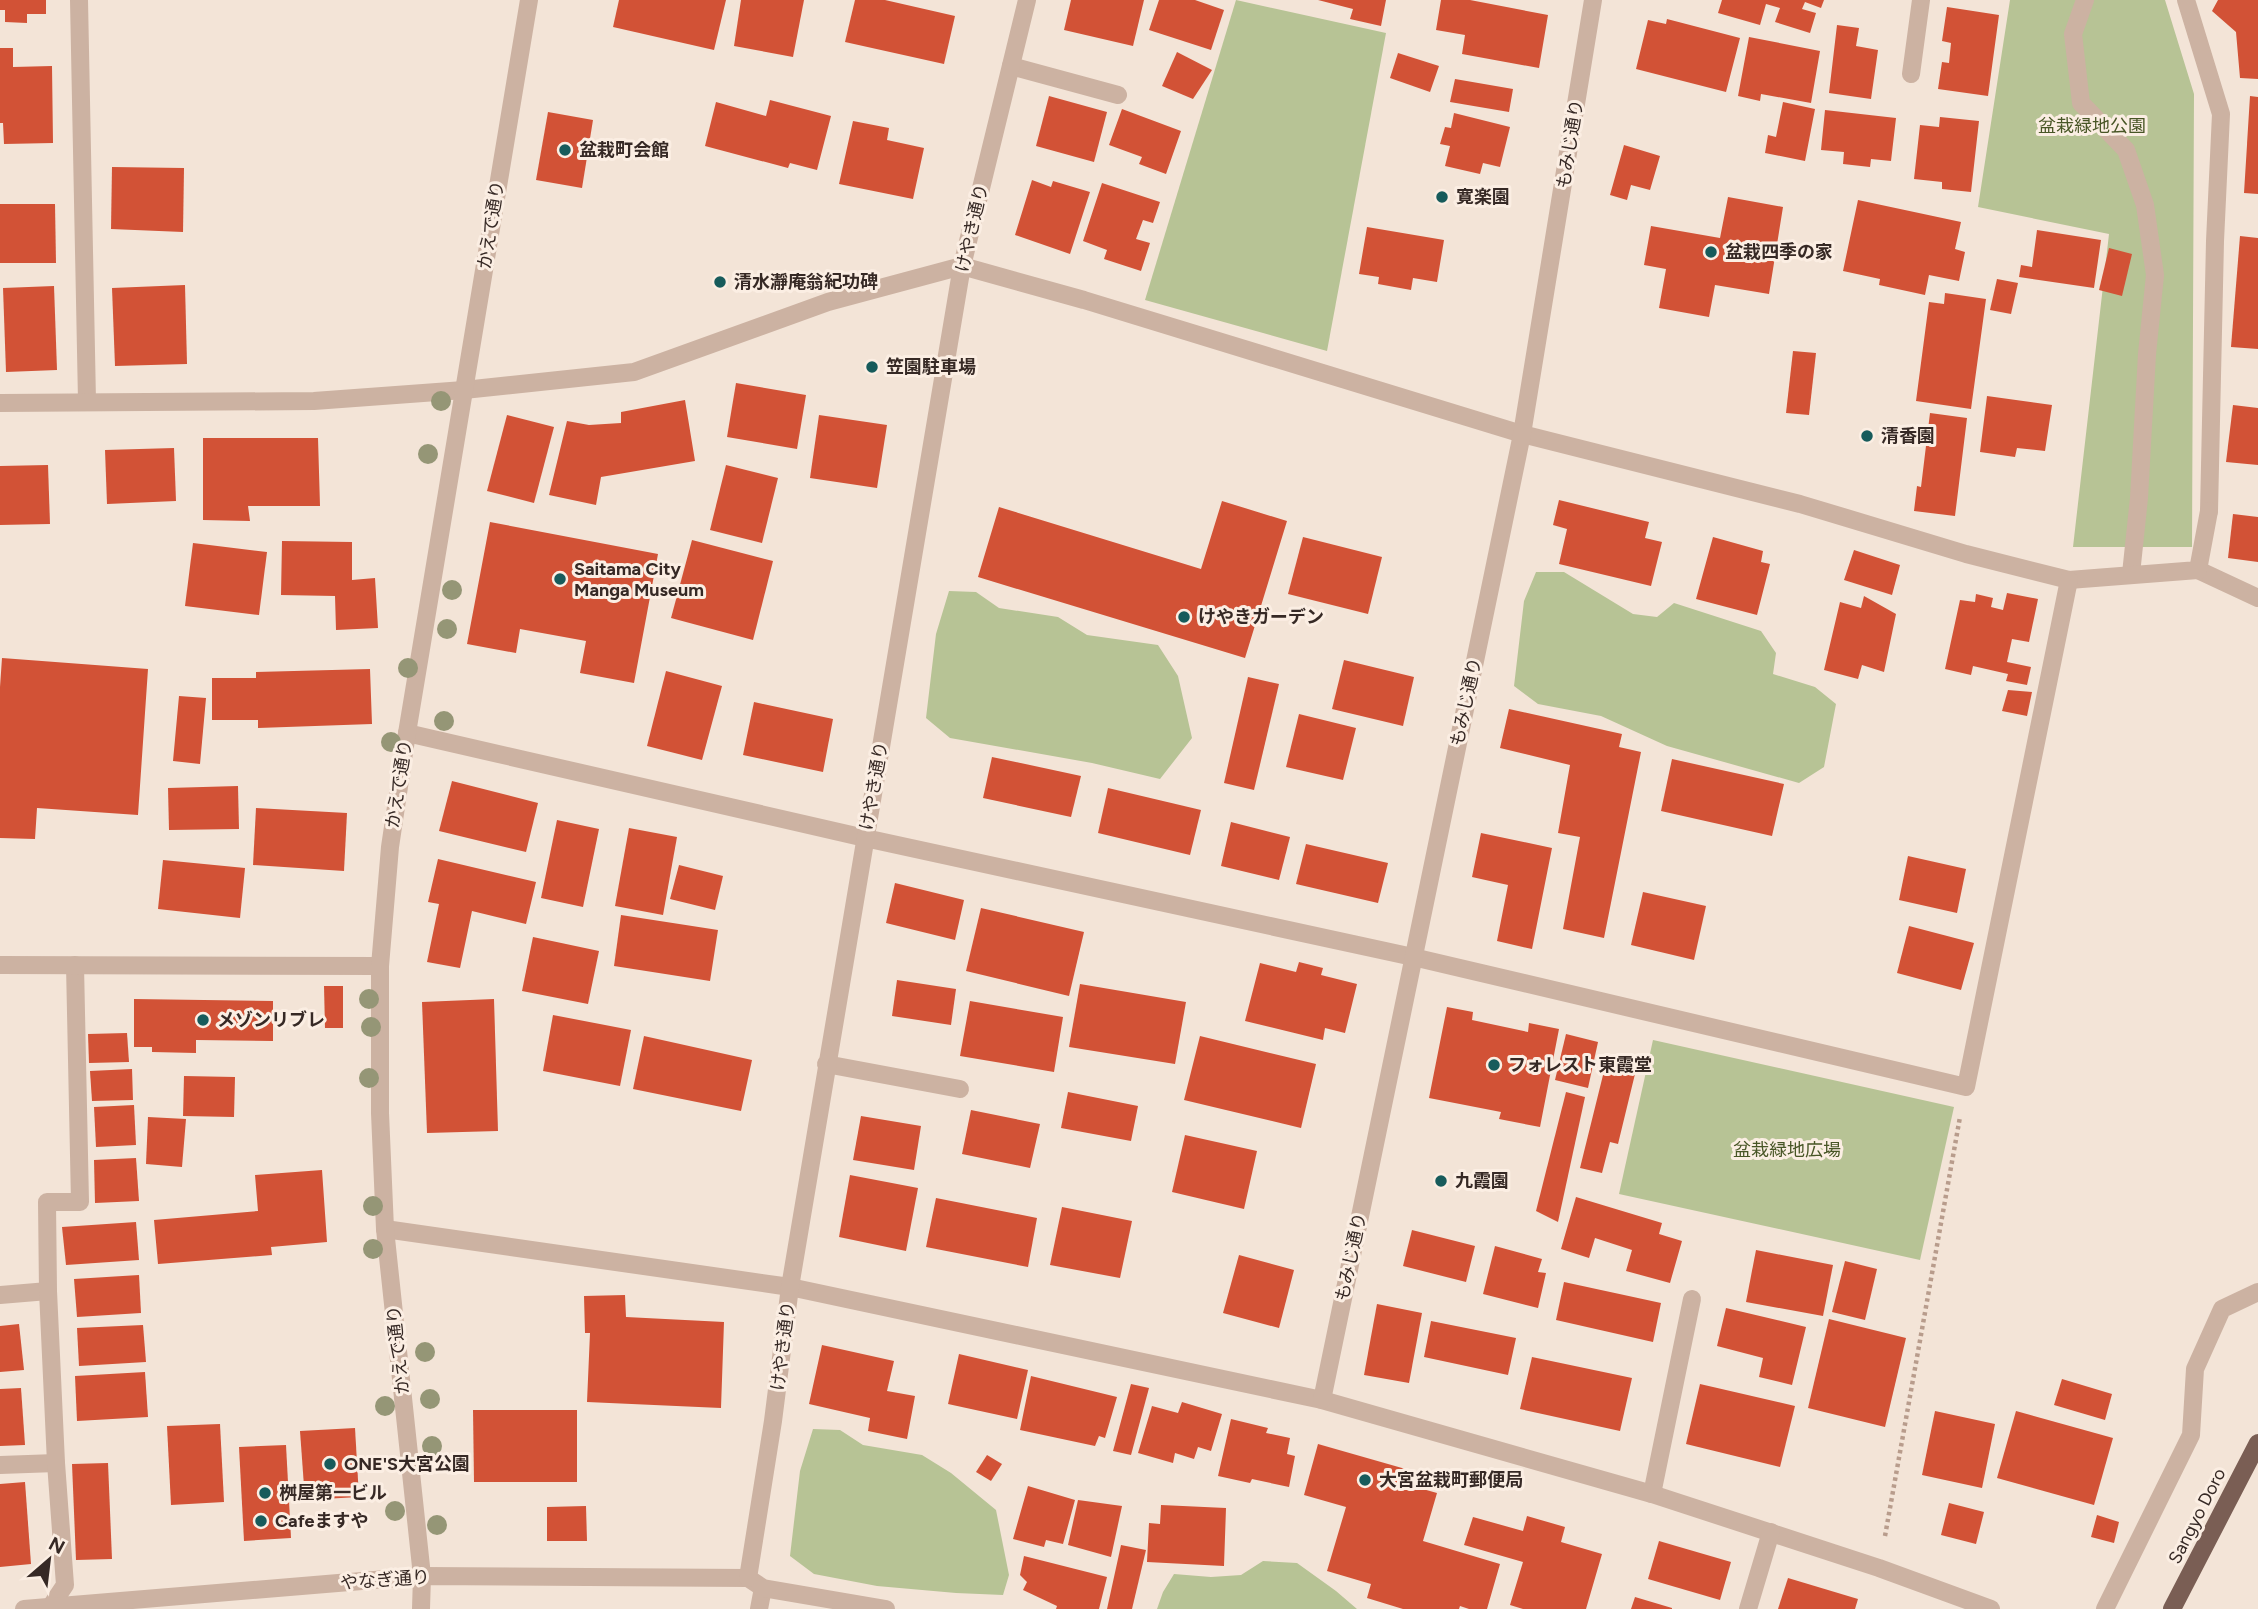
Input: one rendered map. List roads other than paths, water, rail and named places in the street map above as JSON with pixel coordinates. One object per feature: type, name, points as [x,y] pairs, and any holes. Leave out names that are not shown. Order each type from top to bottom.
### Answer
[{"type":"main road","name":"Sangyo Doro","points":[[2172,1609],[2258,1443]]},
{"type":"street","points":[[79,0],[88,401]]},
{"type":"street","name":"かえで通り","points":[[421,1609],[422,1576],[385,1229],[380,1113],[380,966],[390,847],[407,733],[529,0]]},
{"type":"street","name":"けやき通り","points":[[759,1609],[755,1583],[773,1421],[790,1287],[826,1064],[962,266],[1027,0]]},
{"type":"street","name":"もみじ通り","points":[[1322,1400],[1522,434],[1593,0]]},
{"type":"street","points":[[1911,75],[1921,0]]},
{"type":"street","points":[[2085,0],[2073,33],[2081,103],[2126,150],[2144,205],[2155,275],[2131,573]]},
{"type":"street","points":[[2186,0],[2221,114],[2215,242],[2209,512],[2198,570]]},
{"type":"street","points":[[1011,66],[1118,95]]},
{"type":"street","points":[[0,403],[314,401],[464,390],[634,372],[828,302],[962,266],[1084,300],[1522,434],[1800,504],[1966,554],[2069,580],[2131,573],[2198,570],[2258,598]]},
{"type":"street","points":[[407,733],[865,838],[1413,957],[1966,1087],[2069,580]]},
{"type":"street","points":[[0,965],[380,966]]},
{"type":"street","points":[[50,1608],[65,1585],[56,1462],[47,1202],[80,1202],[75,965]]},
{"type":"street","points":[[826,1064],[960,1089]]},
{"type":"street","points":[[385,1229],[790,1287],[1322,1400],[1652,1494],[1879,1568],[1991,1609]]},
{"type":"street","points":[[0,1295],[48,1291]]},
{"type":"street","points":[[2105,1609],[2191,1436],[2195,1369],[2222,1309],[2258,1292]]},
{"type":"street","points":[[1652,1494],[1692,1299]]},
{"type":"street","points":[[0,1465],[56,1462]]},
{"type":"street","points":[[1748,1609],[1771,1532]]},
{"type":"street","name":"やなぎ通り","points":[[24,1609],[422,1576],[755,1583],[886,1609]]},
{"type":"place","name":"盆栽町会館","points":[[565,150]]},
{"type":"place","name":"寛楽園","points":[[1442,197]]},
{"type":"place","name":"盆栽四季の家","points":[[1711,252]]},
{"type":"place","name":"清水瀞庵翁紀功碑","points":[[720,282]]},
{"type":"place","name":"笠園駐車場","points":[[872,367]]},
{"type":"place","name":"清香園","points":[[1867,436]]},
{"type":"place","name":"Saitama City Manga Museum","points":[[560,579]]},
{"type":"place","name":"けやきガーデン","points":[[1184,617]]},
{"type":"place","name":"メゾンリブレ","points":[[203,1020]]},
{"type":"place","name":"フォレスト東霞堂","points":[[1494,1065]]},
{"type":"place","name":"九霞園","points":[[1441,1181]]},
{"type":"place","name":"ONE'S大宮公園","points":[[330,1464]]},
{"type":"place","name":"大宮盆栽町郵便局","points":[[1365,1480]]},
{"type":"place","name":"桝屋第一ビル","points":[[265,1493]]},
{"type":"place","name":"Cafeますや","points":[[261,1521]]},
{"type":"park label","name":"盆栽緑地公園","points":[[2092,126]]},
{"type":"park label","name":"盆栽緑地広場","points":[[1787,1150]]}]
